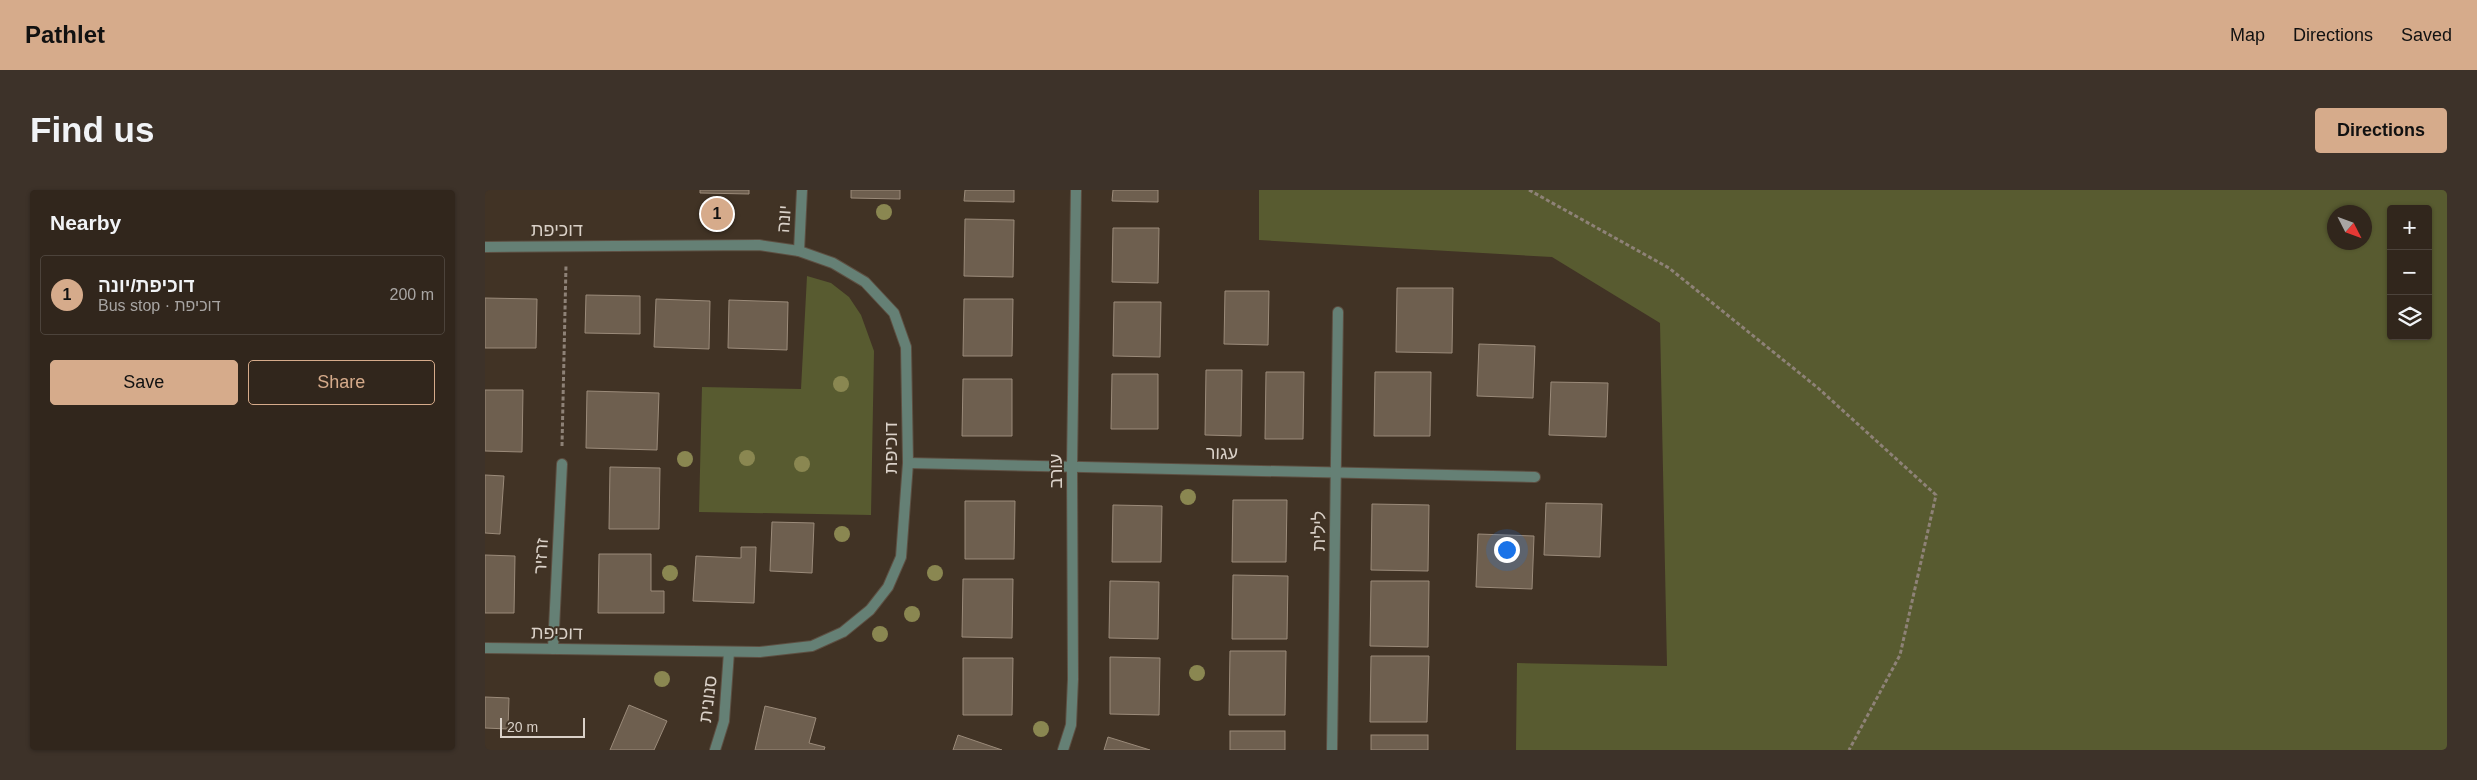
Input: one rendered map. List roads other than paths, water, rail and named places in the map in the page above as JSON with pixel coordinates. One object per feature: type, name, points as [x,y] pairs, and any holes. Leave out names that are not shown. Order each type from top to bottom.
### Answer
[{"type":"street","name":"יונה","points":[[799,250],[803,190]]},
{"type":"street","name":"עורב","points":[[1063,750],[1071,725],[1073,679],[1072,466],[1076,190]]},
{"type":"street","name":"דוכיפת","points":[[485,247],[759,245],[799,250],[833,263],[865,282],[894,314],[906,347],[908,463],[901,557],[888,586],[870,610],[843,632],[812,646],[760,652],[485,648]]},
{"type":"street","name":"לילית","points":[[1332,750],[1338,312]]},
{"type":"street","name":"עגור","points":[[908,463],[1535,477]]},
{"type":"street","name":"זרזיר","points":[[553,649],[562,464]]},
{"type":"street","name":"סנונית","points":[[715,750],[724,721],[729,652]]},
{"type":"place","name":"דוכיפת/יונה","points":[[717,214]]}]
